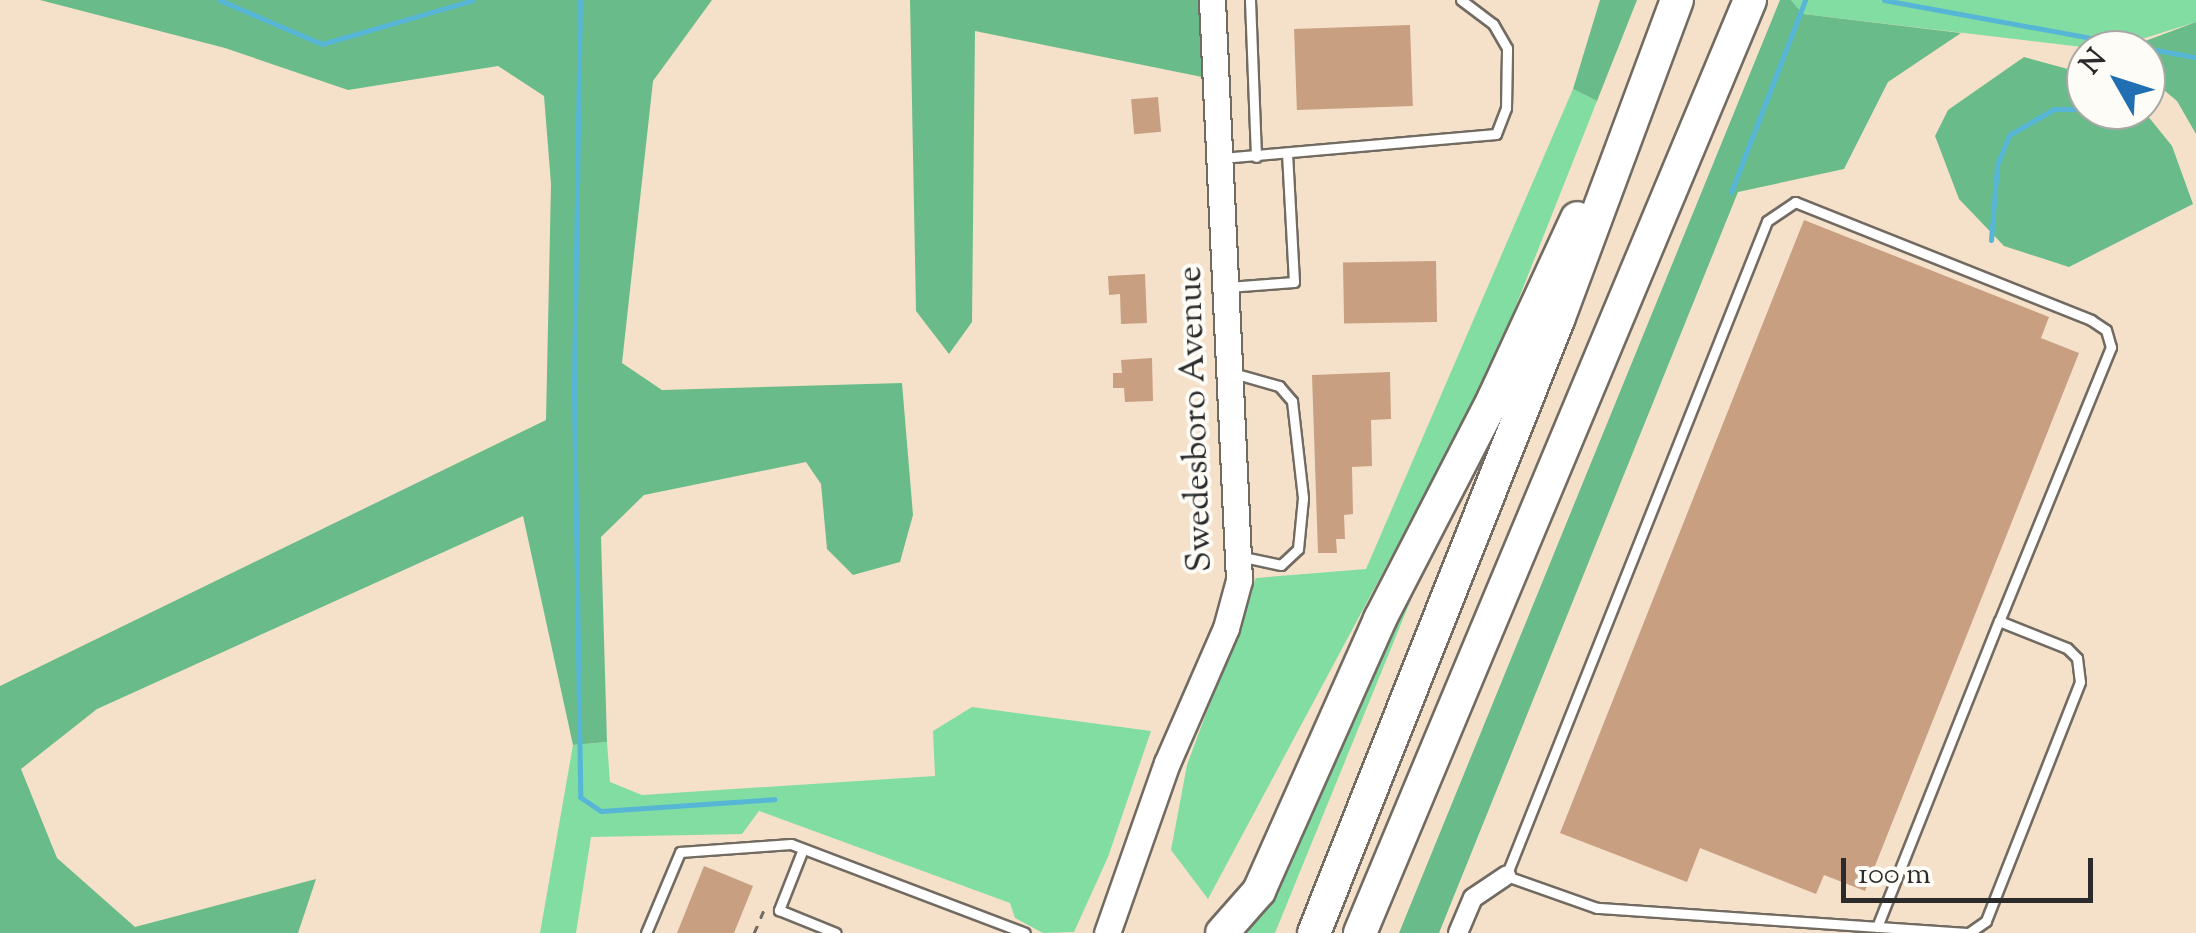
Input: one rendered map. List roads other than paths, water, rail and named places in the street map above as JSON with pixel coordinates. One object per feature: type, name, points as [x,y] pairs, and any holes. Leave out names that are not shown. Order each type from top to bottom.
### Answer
[{"type":"highway","points":[[1314,933],[1551,338],[1677,0]]},
{"type":"highway","points":[[1360,933],[1750,0]]},
{"type":"highway","points":[[1222,933],[1259,891],[1380,619],[1640,94]]},
{"type":"street","name":"Swedesboro Avenue","points":[[1108,933],[1167,763],[1226,628],[1240,556],[1212,0]]},
{"type":"street","points":[[1458,933],[1473,898],[1506,876]]},
{"type":"lane","points":[[1250,0],[1256,157]]},
{"type":"lane","points":[[1222,158],[1496,134],[1506,108],[1507,48],[1493,24],[1461,0]]},
{"type":"lane","points":[[1228,287],[1294,282],[1287,154]]},
{"type":"lane","points":[[1876,927],[1999,622],[2111,347],[2106,330],[1794,202],[1781,206],[1767,221],[1506,876],[1597,908],[1876,927],[1968,933],[1986,921],[2080,682],[2076,658],[2066,648],[1999,622]]},
{"type":"lane","points":[[1232,373],[1279,386],[1292,401],[1303,498],[1298,549],[1281,564],[1240,556]]},
{"type":"lane","points":[[646,933],[680,852],[791,844],[1018,932]]},
{"type":"lane","points":[[803,848],[779,910],[836,933]]},
{"type":"waterway","points":[[219,0],[322,44],[473,0]]},
{"type":"waterway","points":[[580,0],[574,394],[580,797],[601,811],[775,799]]},
{"type":"waterway","points":[[1731,192],[1805,0]]},
{"type":"waterway","points":[[1884,0],[2196,57]]},
{"type":"waterway","points":[[1991,240],[1997,165],[2009,135],[2054,109],[2066,109]]}]
